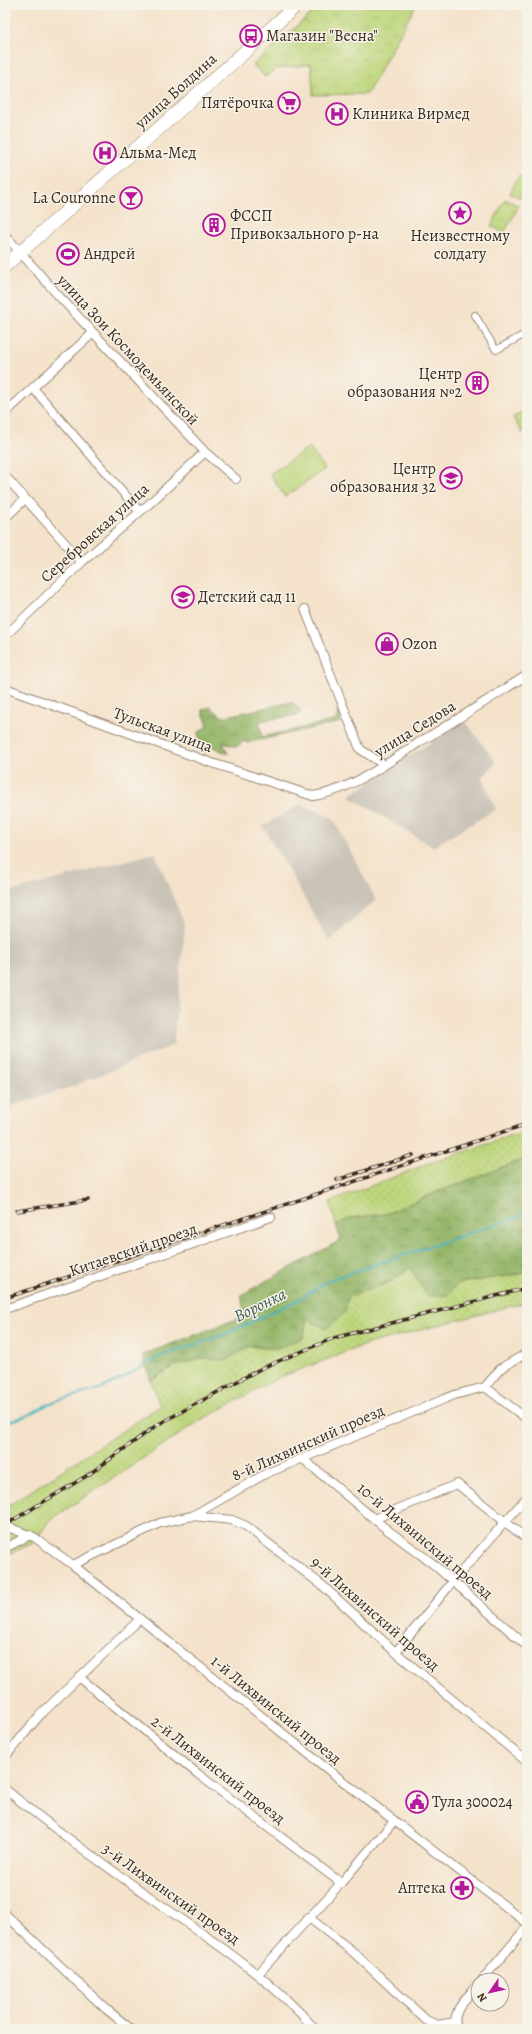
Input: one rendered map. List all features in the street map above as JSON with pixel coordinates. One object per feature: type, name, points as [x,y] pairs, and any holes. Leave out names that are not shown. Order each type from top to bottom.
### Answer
[{"type":"main road","name":"улица Болдина","points":[[5,266],[297,5]]},
{"type":"street","name":"улица Зои Космодемьянской","points":[[5,235],[92,333],[205,452],[236,479]]},
{"type":"street","points":[[475,315],[496,350],[527,333]]},
{"type":"street","points":[[5,413],[34,388],[92,333]]},
{"type":"street","points":[[34,388],[140,512]]},
{"type":"street","name":"Серебровская улица","points":[[5,636],[82,562],[140,512],[205,452]]},
{"type":"street","points":[[5,476],[82,562]]},
{"type":"street","points":[[5,518],[25,499]]},
{"type":"street","points":[[305,609],[360,749],[384,765]]},
{"type":"street","name":"улица Седова","points":[[313,796],[325,794],[341,788],[384,765],[527,675]]},
{"type":"street","name":"Тульская улица","points":[[5,688],[212,763],[313,796]]},
{"type":"street","name":"Китаевский проезд","points":[[5,1309],[271,1218]]},
{"type":"street","points":[[527,1352],[501,1368],[485,1387],[527,1419]]},
{"type":"street","name":"8-й Лихвинский проезд","points":[[73,1565],[160,1523],[192,1516],[252,1480],[454,1395],[485,1387]]},
{"type":"street","name":"10-й Лихвинский проезд","points":[[303,1459],[374,1519],[453,1581],[527,1646]]},
{"type":"street","points":[[374,1519],[456,1484],[505,1520],[527,1539]]},
{"type":"street","points":[[396,1652],[453,1581],[505,1520],[527,1497]]},
{"type":"street","name":"9-й Лихвинский проезд","points":[[192,1516],[232,1520],[246,1526],[323,1586],[396,1652],[526,1759]]},
{"type":"street","name":"1-й Лихвинский проезд","points":[[5,1526],[30,1535],[73,1565],[394,1821],[527,1923]]},
{"type":"street","points":[[5,1548],[30,1535]]},
{"type":"street","points":[[5,1758],[40,1715],[140,1619]]},
{"type":"street","name":"2-й Лихвинский проезд","points":[[79,1677],[198,1774],[341,1883]]},
{"type":"street","name":"3-й Лихвинский проезд","points":[[5,1789],[99,1861],[258,1974],[293,2005],[315,2029]]},
{"type":"street","points":[[258,1974],[308,1917],[341,1883],[394,1821]]},
{"type":"street","points":[[5,1914],[106,2009],[132,2029]]},
{"type":"street","points":[[308,1917],[352,1951],[426,2020],[437,2025],[456,2026],[455,2015],[458,2008],[470,1994]]},
{"type":"street","points":[[489,1972],[527,1927]]},
{"type":"shaded area","points":[[464,720],[496,762],[482,778],[496,809],[433,847],[349,796]]},
{"type":"shaded area","points":[[301,804],[333,818],[376,900],[329,941],[263,826]]},
{"type":"shaded area","points":[[155,853],[185,926],[173,1045],[71,1087],[5,1108],[5,893]]},
{"type":"green space","points":[[321,5],[416,5],[367,94],[313,95],[311,64],[276,69],[265,77],[253,65]]},
{"type":"green space","points":[[519,176],[527,180],[527,187],[521,198],[510,193]]},
{"type":"green space","points":[[505,199],[519,206],[504,233],[491,226]]},
{"type":"green space","points":[[527,409],[527,430],[522,433],[513,417]]},
{"type":"green space","points":[[309,447],[325,469],[285,497],[270,474]]},
{"type":"green space","points":[[291,702],[301,710],[298,715],[259,721],[262,737],[336,720],[338,711],[342,722],[246,743],[244,741],[236,747],[223,743],[228,754],[200,741],[198,733],[208,725],[202,710],[210,707],[223,717]]},
{"type":"green space","points":[[527,1131],[527,1158],[432,1194],[386,1214],[351,1218],[336,1225],[330,1202],[427,1164]]},
{"type":"green space","points":[[527,1158],[527,1271],[520,1274],[459,1283],[447,1295],[427,1296],[410,1268],[390,1282],[348,1297],[345,1312],[326,1329],[307,1319],[303,1338],[275,1349],[249,1346],[227,1360],[201,1358],[174,1366],[151,1381],[142,1355],[245,1316],[241,1295],[341,1240],[336,1225],[351,1218],[386,1214],[432,1194]]},
{"type":"green space","points":[[410,1267],[447,1295],[459,1283],[520,1274],[527,1271],[527,1302],[367,1344],[278,1378],[201,1420],[50,1520],[33,1543],[5,1556],[5,1508],[160,1406],[151,1381],[174,1366],[201,1358],[227,1360],[249,1346],[275,1349],[306,1319],[345,1312],[347,1297],[390,1282]]},
{"type":"waterway","name":"Воронка","points":[[5,1423],[26,1416],[55,1401],[100,1389],[121,1379],[157,1358],[228,1333],[298,1300],[329,1280],[527,1214]]},
{"type":"railway","points":[[5,1298],[527,1124]]},
{"type":"railway","points":[[337,1180],[413,1155]]},
{"type":"railway","points":[[17,1211],[88,1200]]},
{"type":"railway","points":[[5,1525],[88,1475],[157,1425],[262,1368],[334,1338],[527,1288]]},
{"type":"place","name":"Магазин \"Весна\"","points":[[251,36]]},
{"type":"place","name":"Пятёрочка","points":[[289,103]]},
{"type":"place","name":"Клиника Вирмед","points":[[337,114]]},
{"type":"place","name":"Альма-Мед","points":[[105,153]]},
{"type":"place","name":"La Couronne","points":[[131,198]]},
{"type":"place","name":"Неизвестному солдату","points":[[460,213]]},
{"type":"place","name":"ФССП Привокзального р-на","points":[[214,225]]},
{"type":"place","name":"Андрей","points":[[68,254]]},
{"type":"place","name":"Центр образования №2","points":[[477,383]]},
{"type":"place","name":"Центр образования 32","points":[[451,478]]},
{"type":"place","name":"Детский сад 11","points":[[183,597]]},
{"type":"place","name":"Ozon","points":[[387,644]]},
{"type":"place","name":"Тула 300024","points":[[417,1802]]},
{"type":"place","name":"Аптека","points":[[462,1888]]}]
